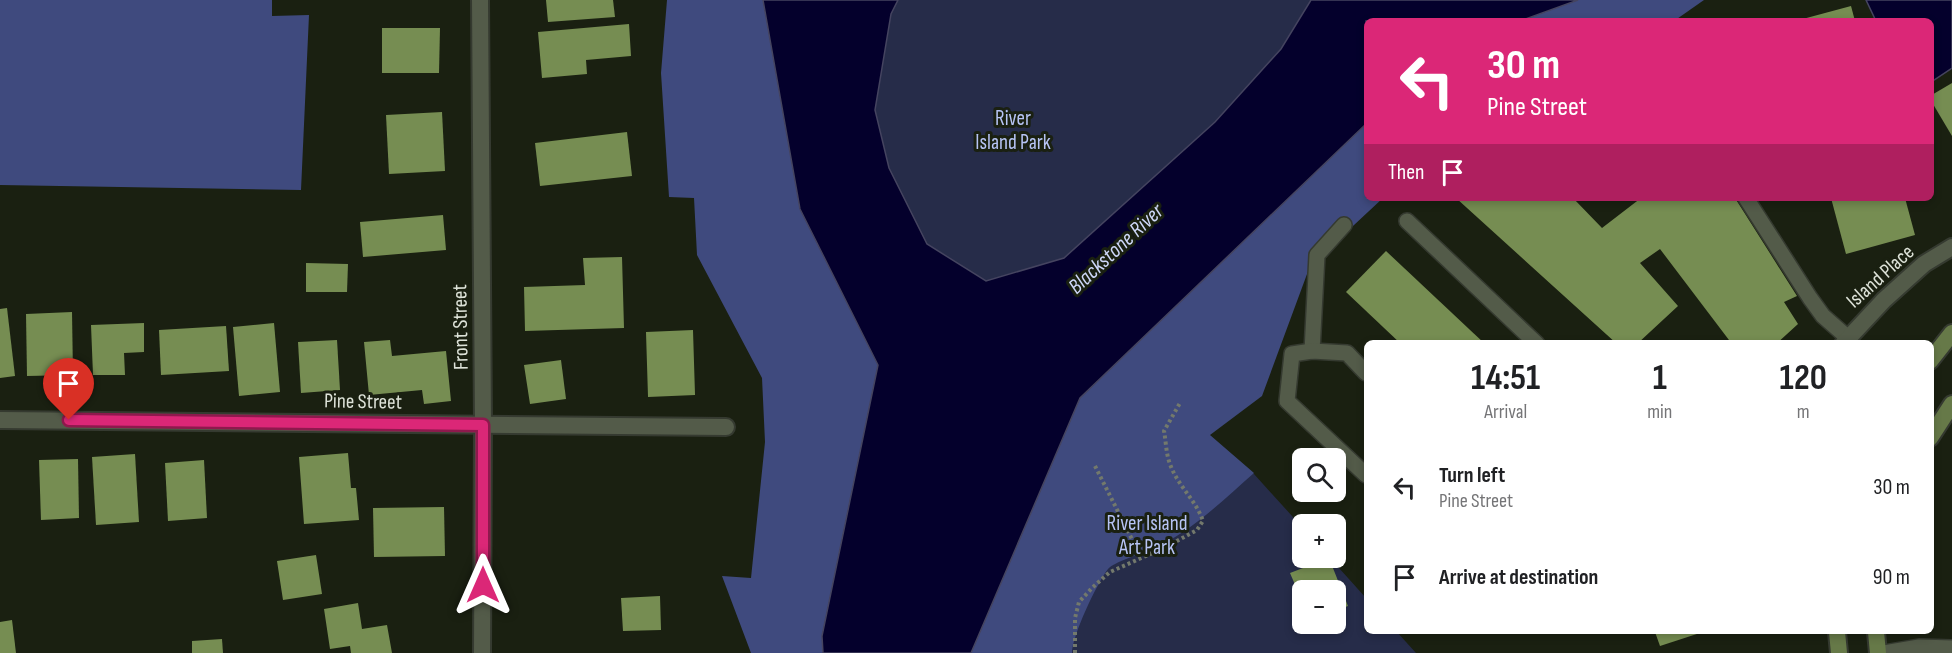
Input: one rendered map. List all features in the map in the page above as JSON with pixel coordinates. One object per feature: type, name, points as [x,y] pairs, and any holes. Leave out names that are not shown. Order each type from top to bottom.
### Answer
[{"type":"main road","points":[[1934,356],[1952,333]]},
{"type":"main road","points":[[1934,432],[1952,404]]},
{"type":"main road","points":[[1837,634],[1839,653]]},
{"type":"main road","points":[[1876,634],[1878,653]]},
{"type":"street","name":"Front Street","points":[[480,0],[482,653]]},
{"type":"street","name":"Island Place","points":[[1845,340],[1924,264],[1952,247]]},
{"type":"street","name":"Pine Street","points":[[0,420],[726,427]]},
{"type":"lane","points":[[1748,201],[1810,298],[1845,340]]},
{"type":"lane","points":[[1407,221],[1533,340]]},
{"type":"lane","points":[[1312,351],[1317,255],[1344,225]]},
{"type":"lane","points":[[1364,371],[1347,353],[1312,351],[1292,354],[1287,401],[1364,473]]},
{"type":"lane","points":[[1884,653],[1907,648],[1952,648]]},
{"type":"path","points":[[1075,653],[1075,618],[1079,602],[1110,572],[1166,547],[1197,530],[1203,521],[1199,509],[1182,486],[1170,464],[1164,431],[1180,403]]},
{"type":"path","points":[[1095,465],[1141,557]]},
{"type":"green space","points":[[0,0],[272,0],[272,16],[309,15],[301,190],[0,185]]},
{"type":"green space","points":[[667,0],[763,0],[800,209],[878,365],[822,636],[823,653],[751,653],[722,576],[751,578],[765,442],[762,378],[697,255],[694,198],[669,197],[661,73]]},
{"type":"green space","name":"River Island Park","points":[[898,0],[1311,0],[1281,49],[1215,122],[1064,258],[986,281],[927,244],[889,168],[875,110],[891,14]]},
{"type":"green space","points":[[1578,0],[1704,0],[1678,18],[1528,18]]},
{"type":"green space","points":[[1364,126],[1364,201],[1380,201],[1310,266],[1262,396],[1210,435],[1254,473],[1205,516],[1178,535],[1108,569],[1086,610],[1072,653],[971,653],[1080,398]]},
{"type":"green space","name":"River Island Art Park","points":[[1209,436],[1254,474],[1292,516],[1292,568],[1339,568],[1364,596],[1364,634],[1399,634],[1416,653],[971,653]]},
{"type":"water","name":"Blackstone River","points":[[763,0],[898,0],[891,14],[875,110],[889,168],[927,244],[986,281],[1064,258],[1215,122],[1281,49],[1311,0],[1578,0],[1528,18],[1364,18],[1364,126],[1080,398],[971,653],[823,653],[822,636],[878,365],[800,209]]},
{"type":"water","points":[[1866,0],[1952,0],[1952,68],[1934,80],[1934,18],[1875,18]]},
{"type":"building","points":[[546,0],[613,0],[615,17],[548,22]]},
{"type":"building","points":[[1851,6],[1854,18],[1806,18]]},
{"type":"building","points":[[629,24],[631,56],[586,60],[587,74],[542,78],[538,32]]},
{"type":"building","points":[[382,28],[440,28],[439,73],[382,73]]},
{"type":"building","points":[[1952,83],[1952,136],[1934,106],[1934,94]]},
{"type":"building","points":[[442,112],[445,171],[389,174],[386,115]]},
{"type":"building","points":[[627,132],[632,176],[540,186],[535,143]]},
{"type":"building","points":[[1459,201],[1576,201],[1602,228],[1637,201],[1737,201],[1797,296],[1784,302],[1798,324],[1780,340],[1729,340],[1660,249],[1640,263],[1678,306],[1641,340],[1613,340]]},
{"type":"building","points":[[1832,201],[1906,201],[1915,235],[1846,254]]},
{"type":"building","points":[[443,215],[446,250],[363,257],[360,222]]},
{"type":"building","points":[[1386,251],[1481,340],[1397,340],[1346,292]]},
{"type":"building","points":[[622,257],[624,328],[525,331],[524,287],[585,285],[583,258]]},
{"type":"building","points":[[306,263],[348,264],[347,292],[306,292]]},
{"type":"building","points":[[7,308],[15,376],[0,378],[0,309]]},
{"type":"building","points":[[72,312],[73,375],[27,376],[26,314]]},
{"type":"building","points":[[144,323],[144,352],[124,353],[125,375],[93,375],[91,325]]},
{"type":"building","points":[[274,323],[280,392],[239,396],[233,327]]},
{"type":"building","points":[[226,326],[229,371],[161,375],[159,330]]},
{"type":"building","points":[[693,330],[695,395],[648,397],[646,332]]},
{"type":"building","points":[[337,340],[340,390],[301,393],[298,342]]},
{"type":"building","points":[[390,340],[392,356],[446,351],[451,401],[424,404],[422,390],[369,395],[364,342]]},
{"type":"building","points":[[561,360],[566,399],[530,404],[524,365]]},
{"type":"building","points":[[348,453],[351,488],[356,488],[359,520],[304,524],[299,457]]},
{"type":"building","points":[[135,454],[139,522],[96,525],[92,457]]},
{"type":"building","points":[[78,459],[79,518],[41,520],[39,460]]},
{"type":"building","points":[[204,460],[207,518],[168,521],[165,463]]},
{"type":"building","points":[[444,507],[445,556],[374,557],[373,508]]},
{"type":"building","points":[[316,555],[322,594],[283,600],[277,561]]},
{"type":"building","points":[[1303,568],[1333,568],[1338,580],[1293,580],[1290,573]]},
{"type":"building","points":[[660,596],[661,630],[623,631],[621,598]]},
{"type":"building","points":[[358,603],[362,629],[387,625],[392,653],[351,653],[350,646],[330,649],[324,609]]},
{"type":"building","points":[[12,620],[16,653],[0,653],[0,622]]},
{"type":"building","points":[[1656,634],[1697,634],[1660,646]]},
{"type":"building","points":[[222,639],[223,653],[192,653],[192,641]]},
{"type":"route","points":[[69,420],[483,425],[483,585]]}]
